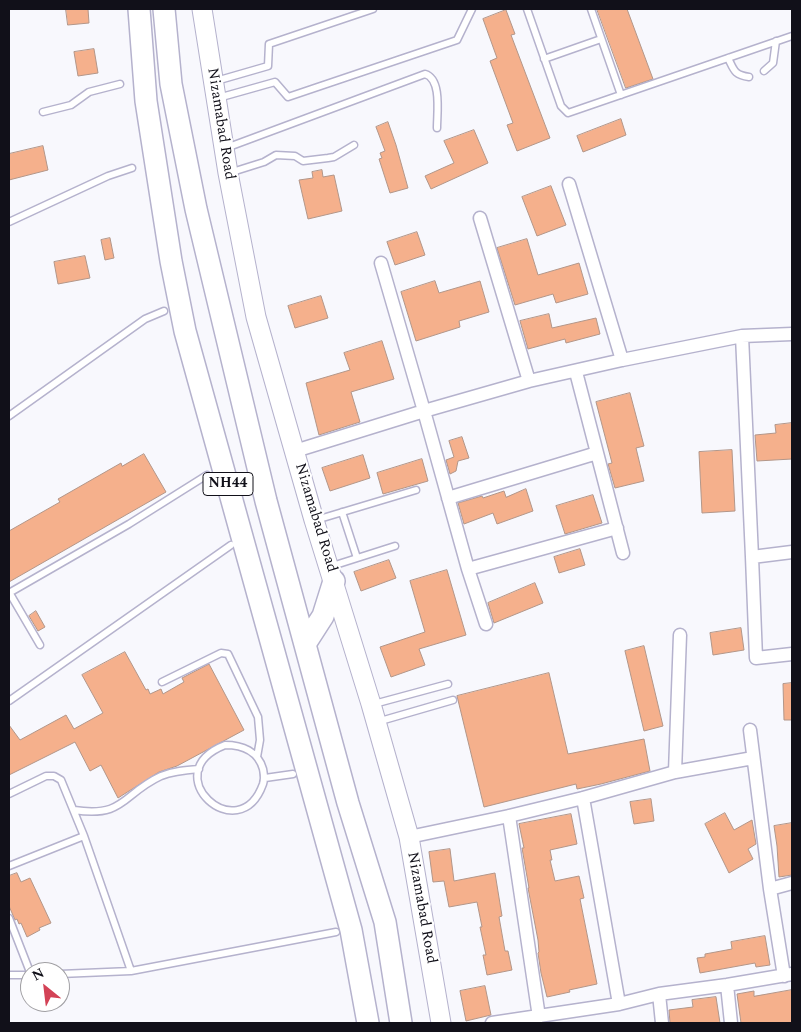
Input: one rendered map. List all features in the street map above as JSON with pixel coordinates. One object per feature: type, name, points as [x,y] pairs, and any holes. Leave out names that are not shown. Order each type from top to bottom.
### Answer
[{"type":"highway","name":"NH44","points":[[139,9],[146,101],[171,261],[185,331],[344,931],[356,952],[368,1023]]},
{"type":"highway","name":"NH44","points":[[164,9],[171,84],[196,208],[259,474],[348,803],[385,922],[401,1023]]},
{"type":"highway","points":[[305,644],[323,616],[331,574]]},
{"type":"highway","points":[[344,931],[385,922]]},
{"type":"highway","points":[[356,952],[389,944]]},
{"type":"main road","name":"Nizamabad Road","points":[[202,9],[228,173],[256,317],[314,520],[374,713],[409,837],[441,1023]]},
{"type":"street","points":[[570,184],[622,360]]},
{"type":"street","points":[[480,218],[529,382]]},
{"type":"street","points":[[380,263],[468,569],[486,624]]},
{"type":"street","points":[[295,452],[424,411],[529,382],[622,360],[742,336],[792,334]]},
{"type":"street","points":[[742,336],[756,658],[792,654]]},
{"type":"street","points":[[576,372],[622,553]]},
{"type":"street","points":[[448,498],[597,453]]},
{"type":"street","points":[[468,569],[617,528]]},
{"type":"street","points":[[752,557],[792,552]]},
{"type":"street","points":[[675,772],[680,635]]},
{"type":"street","points":[[492,1023],[619,1004],[658,994],[788,975],[770,889],[750,730]]},
{"type":"street","points":[[409,837],[583,798],[675,772],[753,758]]},
{"type":"street","points":[[583,798],[619,1004]]},
{"type":"street","points":[[509,816],[539,1017]]},
{"type":"street","points":[[770,889],[792,883]]},
{"type":"street","points":[[727,985],[731,1023]]},
{"type":"street","points":[[658,994],[662,1023]]},
{"type":"lane","points":[[214,90],[268,66],[269,44],[373,9]]},
{"type":"lane","points":[[214,90],[275,82],[288,96],[457,40],[472,9]]},
{"type":"lane","points":[[527,9],[561,106],[568,113],[792,36]]},
{"type":"lane","points":[[591,9],[620,95]]},
{"type":"lane","points":[[544,59],[601,39]]},
{"type":"lane","points":[[764,71],[773,63],[776,41]]},
{"type":"lane","points":[[728,58],[735,72],[740,76],[749,77]]},
{"type":"lane","points":[[224,149],[426,74],[432,77],[436,86],[437,128]]},
{"type":"lane","points":[[43,112],[71,105],[89,92],[120,84]]},
{"type":"lane","points":[[228,173],[264,162],[276,156],[295,156],[304,161],[328,158],[334,157],[354,146]]},
{"type":"lane","points":[[9,222],[108,176],[132,168]]},
{"type":"lane","points":[[9,416],[145,319],[164,311]]},
{"type":"lane","points":[[40,645],[9,592],[129,524],[207,475]]},
{"type":"lane","points":[[314,520],[416,490]]},
{"type":"lane","points":[[342,512],[357,558]]},
{"type":"lane","points":[[9,701],[231,544]]},
{"type":"lane","points":[[331,574],[357,558],[395,546]]},
{"type":"lane","points":[[162,682],[220,653],[228,654],[258,717],[260,740],[258,757]]},
{"type":"lane","points":[[374,713],[448,684]]},
{"type":"lane","points":[[374,713],[453,700]]},
{"type":"lane","points":[[225,745],[237,745],[248,749],[258,757],[262,764],[265,778],[260,792],[253,802],[243,808],[231,810],[219,808],[209,802],[201,792],[198,781],[199,769],[204,758],[213,749],[225,745]]},
{"type":"lane","points":[[74,810],[107,811],[117,807],[138,790],[159,777],[173,772],[199,769]]},
{"type":"lane","points":[[265,778],[293,774]]},
{"type":"lane","points":[[9,794],[46,776],[54,776],[61,780],[84,836],[131,971]]},
{"type":"lane","points":[[9,866],[84,836]]},
{"type":"lane","points":[[9,918],[26,962]]},
{"type":"lane","points":[[70,974],[131,971],[344,931]]},
{"type":"building","points":[[66,9],[88,9],[89,23],[68,25]]},
{"type":"building","points":[[597,9],[627,9],[653,79],[626,88]]},
{"type":"building","points":[[506,10],[515,34],[511,35],[550,138],[517,151],[507,125],[513,123],[490,61],[497,58],[483,19]]},
{"type":"building","points":[[94,49],[98,73],[78,76],[74,52]]},
{"type":"building","points":[[621,119],[626,135],[583,152],[577,136]]},
{"type":"building","points":[[388,122],[408,188],[390,193],[379,159],[382,158],[380,153],[385,151],[376,127]]},
{"type":"building","points":[[474,130],[488,163],[431,189],[425,176],[454,163],[444,141]]},
{"type":"building","points":[[43,146],[48,170],[9,180],[9,154]]},
{"type":"building","points":[[322,170],[323,177],[334,175],[342,211],[308,219],[299,180],[313,178],[312,172]]},
{"type":"building","points":[[551,186],[566,225],[537,236],[522,197]]},
{"type":"building","points":[[417,232],[425,255],[395,265],[387,242]]},
{"type":"building","points":[[110,238],[114,258],[105,260],[101,240]]},
{"type":"building","points":[[527,239],[538,275],[579,263],[588,294],[556,303],[553,294],[515,305],[497,248]]},
{"type":"building","points":[[85,256],[90,278],[58,284],[54,262]]},
{"type":"building","points":[[435,281],[439,293],[480,281],[489,312],[459,321],[460,327],[416,341],[401,292]]},
{"type":"building","points":[[321,296],[328,318],[295,328],[288,306]]},
{"type":"building","points":[[549,314],[552,328],[596,318],[600,334],[566,343],[565,339],[528,349],[520,321]]},
{"type":"building","points":[[382,341],[394,379],[351,392],[360,422],[319,435],[306,383],[350,370],[344,353]]},
{"type":"building","points":[[630,393],[644,446],[636,448],[644,481],[615,488],[608,464],[612,463],[596,402]]},
{"type":"building","points":[[792,423],[792,459],[757,461],[755,435],[776,433],[775,425]]},
{"type":"building","points":[[462,437],[469,458],[458,461],[456,471],[450,474],[446,460],[454,457],[449,441]]},
{"type":"building","points":[[732,450],[735,511],[702,513],[699,452]]},
{"type":"building","points":[[144,454],[166,492],[9,582],[9,531],[60,502],[58,499],[121,463],[122,466]]},
{"type":"building","points":[[363,455],[370,478],[330,491],[322,468]]},
{"type":"building","points":[[422,459],[428,481],[383,494],[377,473]]},
{"type":"building","points":[[526,489],[533,511],[497,524],[493,513],[464,524],[458,503],[504,491],[506,497]]},
{"type":"building","points":[[593,495],[602,523],[565,534],[556,506]]},
{"type":"building","points":[[580,549],[585,565],[559,573],[554,557]]},
{"type":"building","points":[[389,560],[396,578],[361,591],[354,572]]},
{"type":"building","points":[[447,570],[466,635],[419,649],[425,665],[391,677],[380,647],[425,632],[410,581]]},
{"type":"building","points":[[535,583],[543,603],[494,623],[488,603]]},
{"type":"building","points":[[36,611],[45,627],[38,631],[29,616]]},
{"type":"building","points":[[741,628],[744,650],[713,655],[710,633]]},
{"type":"building","points":[[644,646],[663,726],[644,731],[625,651]]},
{"type":"building","points":[[125,652],[150,694],[161,689],[163,694],[184,682],[182,678],[209,664],[244,730],[177,766],[159,772],[118,798],[101,765],[90,771],[75,742],[9,775],[9,725],[20,740],[66,715],[74,729],[103,713],[82,675]]},
{"type":"building","points":[[549,673],[568,754],[644,739],[650,771],[577,789],[576,784],[484,807],[457,696]]},
{"type":"building","points":[[792,683],[792,720],[784,720],[783,684]]},
{"type":"building","points":[[651,799],[654,821],[634,824],[630,802]]},
{"type":"building","points":[[725,813],[734,830],[752,820],[756,844],[748,849],[753,859],[729,873],[705,824]]},
{"type":"building","points":[[571,814],[577,844],[550,850],[552,860],[550,860],[555,881],[579,876],[584,898],[580,899],[597,984],[547,997],[541,973],[538,940],[519,824]]},
{"type":"building","points":[[792,823],[792,875],[779,877],[774,826]]},
{"type":"building","points":[[450,849],[454,881],[495,873],[502,916],[499,917],[505,951],[508,951],[512,970],[487,975],[483,955],[486,955],[477,902],[449,907],[444,881],[433,882],[429,852]]},
{"type":"building","points":[[17,873],[21,882],[30,878],[51,923],[39,928],[40,930],[27,937],[21,923],[19,924],[17,919],[15,920],[9,906],[9,876]]},
{"type":"building","points":[[765,936],[770,965],[756,967],[755,963],[700,973],[697,958],[705,957],[705,954],[732,949],[731,942]]},
{"type":"building","points":[[485,986],[491,1015],[466,1021],[460,991]]},
{"type":"building","points":[[792,990],[792,1023],[741,1023],[737,994],[754,991],[754,996]]},
{"type":"building","points":[[716,997],[720,1023],[670,1023],[669,1010],[693,1007],[692,1000]]}]
